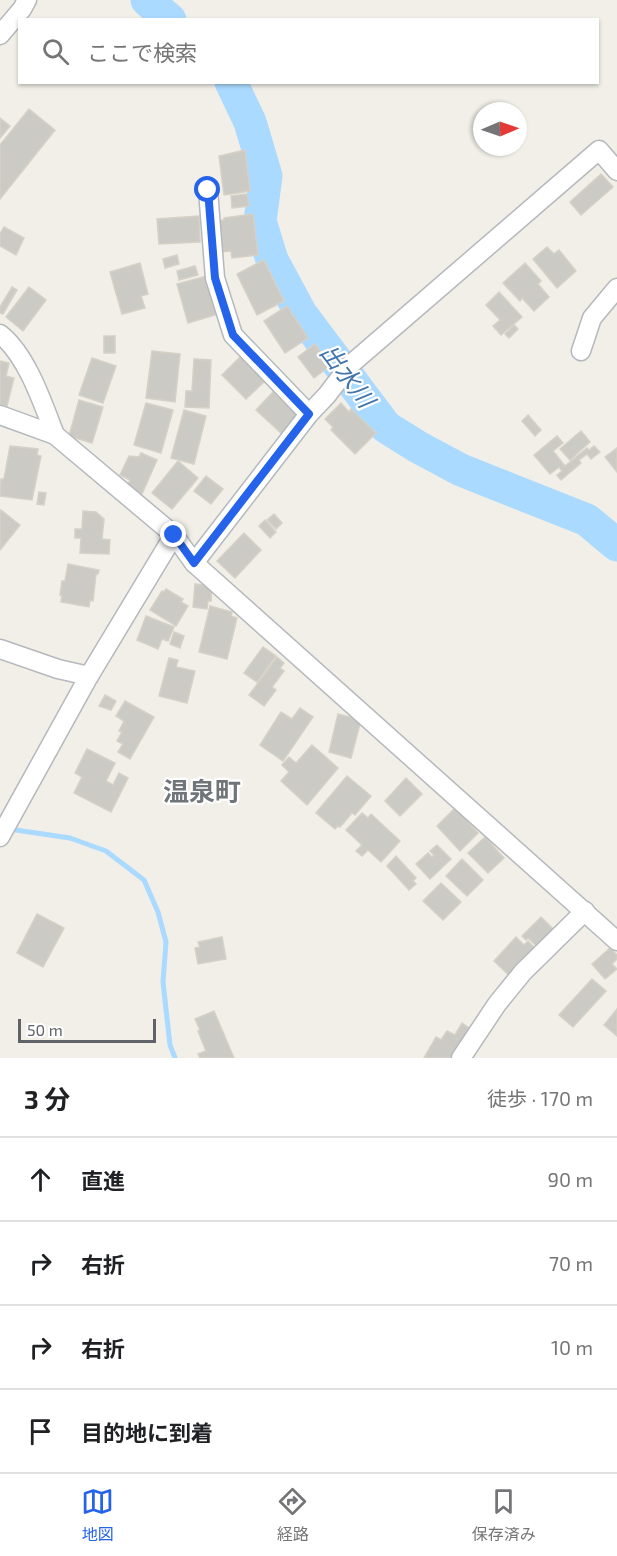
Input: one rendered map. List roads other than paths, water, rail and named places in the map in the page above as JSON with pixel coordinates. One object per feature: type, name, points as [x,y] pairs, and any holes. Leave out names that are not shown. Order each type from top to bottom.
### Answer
[{"type":"street","points":[[0,35],[27,0]]},
{"type":"street","points":[[194,563],[309,414],[350,365],[599,150],[617,171]]},
{"type":"street","points":[[208,190],[215,278],[233,335],[309,414]]},
{"type":"street","points":[[581,351],[591,318],[617,288]]},
{"type":"street","points":[[0,334],[7,340],[25,366],[56,435]]},
{"type":"street","points":[[0,415],[56,435],[174,535],[194,563],[617,941]]},
{"type":"street","points":[[0,837],[89,676],[174,535]]},
{"type":"street","points":[[0,649],[58,669],[89,676]]},
{"type":"street","points":[[461,1058],[497,1004],[523,972],[585,911]]},
{"type":"waterway","name":"出水川","points":[[147,0],[168,18]]},
{"type":"waterway","name":"出水川","points":[[232,84],[250,122],[266,176],[260,221],[272,260],[301,314],[386,427],[461,470],[587,520],[617,545]]},
{"type":"waterway","points":[[9,829],[70,838],[106,851],[144,880],[158,912],[166,942],[163,982],[170,1045],[175,1058]]},
{"type":"district","name":"温泉町","points":[[202,792]]}]
